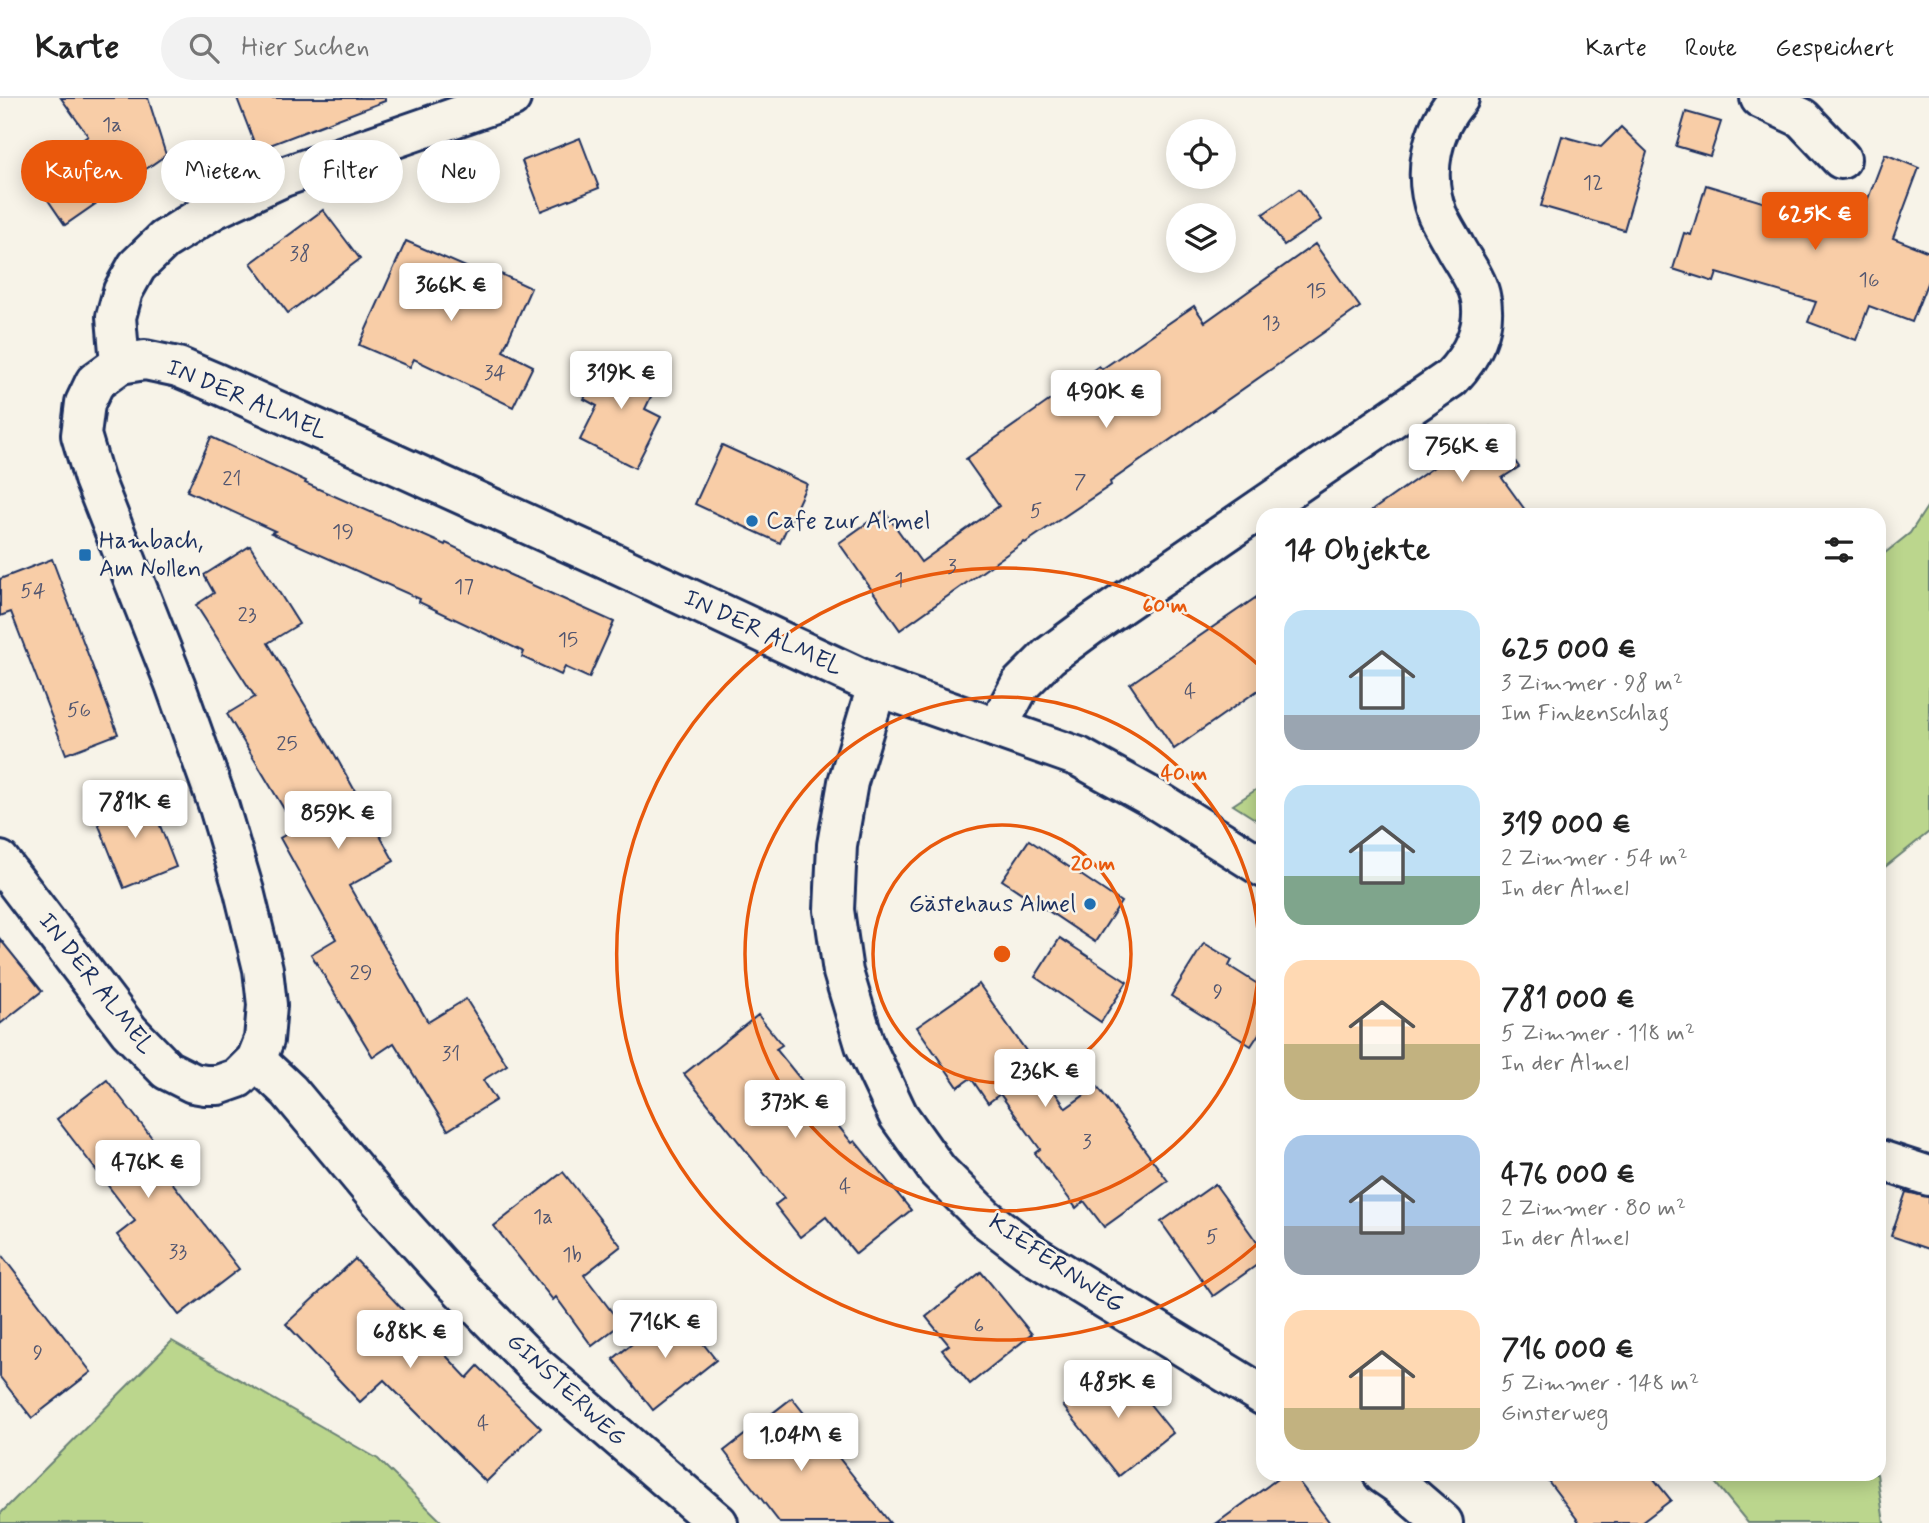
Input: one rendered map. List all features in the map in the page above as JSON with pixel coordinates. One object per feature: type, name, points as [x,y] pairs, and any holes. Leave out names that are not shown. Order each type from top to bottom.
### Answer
[{"type":"street","points":[[256,1060],[264,1040],[267,1005],[263,969],[244,891],[219,807],[175,684],[94,479],[81,435],[85,403],[95,382],[120,364],[117,317],[123,291],[137,266],[164,240],[214,209],[284,177],[511,98]]},
{"type":"street","points":[[1262,508],[1451,378],[1472,353],[1480,329],[1480,293],[1437,214],[1432,195],[1430,156],[1441,121],[1459,98]]},
{"type":"street","points":[[1760,98],[1802,118],[1841,159]]},
{"type":"street","name":"IN DER ALMEL","points":[[120,364],[145,360],[178,368],[218,384],[877,686],[1079,757],[1153,798],[1256,863]]},
{"type":"street","points":[[997,728],[1020,685],[1049,656],[1256,512]]},
{"type":"street","name":"KIEFERNWEG","points":[[877,686],[848,782],[837,845],[834,910],[843,972],[865,1045],[898,1115],[938,1171],[985,1218],[1035,1256],[1256,1391]]},
{"type":"street","name":"IN DER ALMEL","points":[[0,861],[129,1031],[167,1070],[193,1083],[218,1085],[238,1078],[256,1060]]},
{"type":"street","name":"GINSTERWEG","points":[[256,1060],[289,1091],[378,1198],[452,1280],[536,1366],[718,1523]]},
{"type":"street","points":[[1886,1162],[1929,1176]]},
{"type":"street","points":[[1393,1481],[1443,1523]]},
{"type":"green space","points":[[1929,504],[1929,832],[1886,866],[1886,552],[1910,533]]},
{"type":"green space","points":[[1256,790],[1256,820],[1233,805]]},
{"type":"green space","points":[[172,1341],[378,1459],[443,1523],[0,1523],[0,1514]]},
{"type":"green space","points":[[1714,1481],[1878,1481],[1884,1523],[1748,1523]]},
{"type":"building","points":[[61,98],[148,98],[161,140],[161,158],[147,168],[147,140],[82,140],[88,136]]},
{"type":"building","points":[[237,98],[385,98],[385,101],[283,140],[253,140]]},
{"type":"building","points":[[1686,112],[1721,122],[1710,156],[1676,146]]},
{"type":"building","points":[[1621,127],[1647,152],[1624,230],[1541,206],[1562,136],[1601,147]]},
{"type":"building","points":[[580,138],[599,188],[541,211],[522,161]]},
{"type":"building","points":[[1885,154],[1919,168],[1893,238],[1929,252],[1929,278],[1912,322],[1869,306],[1856,340],[1808,322],[1816,302],[1717,273],[1714,282],[1673,269],[1684,233],[1691,235],[1706,185],[1856,230]]},
{"type":"building","points":[[1299,189],[1321,220],[1284,245],[1263,214]]},
{"type":"building","points":[[50,203],[97,203],[65,225]]},
{"type":"building","points":[[323,210],[360,259],[288,313],[251,263]]},
{"type":"building","points":[[406,241],[498,281],[501,274],[531,288],[503,351],[533,366],[513,407],[414,359],[410,367],[359,345]]},
{"type":"building","points":[[1315,244],[1360,307],[1110,482],[1111,485],[1024,542],[900,630],[839,543],[884,511],[921,562],[999,506],[966,459],[1099,366],[1102,369],[1194,306],[1205,322]]},
{"type":"building","points":[[607,354],[659,380],[645,409],[661,417],[635,468],[580,440],[597,406],[584,399]]},
{"type":"building","points":[[1491,427],[1519,467],[1502,478],[1524,508],[1376,508]]},
{"type":"building","points":[[211,437],[306,481],[305,483],[445,545],[446,543],[614,622],[589,678],[565,667],[561,675],[522,657],[524,652],[419,602],[420,599],[271,533],[275,531],[187,491]]},
{"type":"building","points":[[722,445],[807,484],[780,543],[695,504]]},
{"type":"building","points":[[250,546],[299,624],[268,643],[394,861],[349,886],[428,1022],[466,999],[507,1065],[483,1080],[496,1100],[448,1130],[394,1043],[373,1057],[311,954],[336,939],[280,838],[296,829],[227,714],[255,697],[196,605],[214,593],[204,575]]},
{"type":"building","points":[[52,559],[118,734],[66,754],[11,612],[0,616],[0,579]]},
{"type":"building","points":[[1256,597],[1256,692],[1174,749],[1130,684]]},
{"type":"building","points":[[147,792],[176,867],[124,888],[94,813]]},
{"type":"building","points":[[1029,840],[1121,902],[1095,942],[1002,880]]},
{"type":"building","points":[[1060,938],[1127,982],[1101,1022],[1035,977]]},
{"type":"building","points":[[0,939],[42,991],[0,1024]]},
{"type":"building","points":[[1204,943],[1232,960],[1229,966],[1256,983],[1256,1038],[1251,1046],[1171,996]]},
{"type":"building","points":[[979,984],[1066,1108],[1097,1086],[1168,1181],[1104,1227],[1084,1201],[1076,1208],[1035,1153],[1040,1149],[1000,1094],[988,1103],[971,1078],[958,1087],[917,1027]]},
{"type":"building","points":[[758,1015],[782,1045],[776,1049],[852,1143],[855,1141],[911,1210],[856,1254],[826,1217],[800,1237],[775,1205],[784,1198],[684,1074]]},
{"type":"building","points":[[107,1080],[163,1152],[154,1159],[239,1269],[179,1315],[117,1235],[135,1221],[57,1119]]},
{"type":"building","points":[[563,1172],[621,1246],[584,1275],[621,1324],[592,1346],[556,1297],[553,1300],[494,1226]]},
{"type":"building","points":[[1215,1184],[1256,1241],[1256,1266],[1213,1296],[1161,1222]]},
{"type":"building","points":[[1906,1192],[1929,1197],[1929,1249],[1891,1236]]},
{"type":"building","points":[[0,1253],[91,1372],[32,1418],[0,1377]]},
{"type":"building","points":[[355,1259],[467,1378],[478,1366],[541,1428],[486,1482],[384,1380],[360,1402],[286,1324]]},
{"type":"building","points":[[981,1272],[1032,1334],[970,1384],[942,1350],[949,1345],[926,1317]]},
{"type":"building","points":[[676,1309],[716,1360],[653,1410],[613,1359]]},
{"type":"building","points":[[1117,1363],[1173,1433],[1119,1476],[1063,1406]]},
{"type":"building","points":[[792,1398],[890,1523],[780,1523],[724,1451]]},
{"type":"building","points":[[1274,1481],[1298,1481],[1330,1523],[1217,1523]]},
{"type":"building","points":[[1548,1481],[1656,1481],[1671,1500],[1641,1523],[1580,1523]]},
{"type":"place","name":"Cafe zur Almel","points":[[752,521]]},
{"type":"place","name":"Hambach, Am Nollen","points":[[85,555]]},
{"type":"place","name":"Gästehaus Almel","points":[[1090,904]]}]
